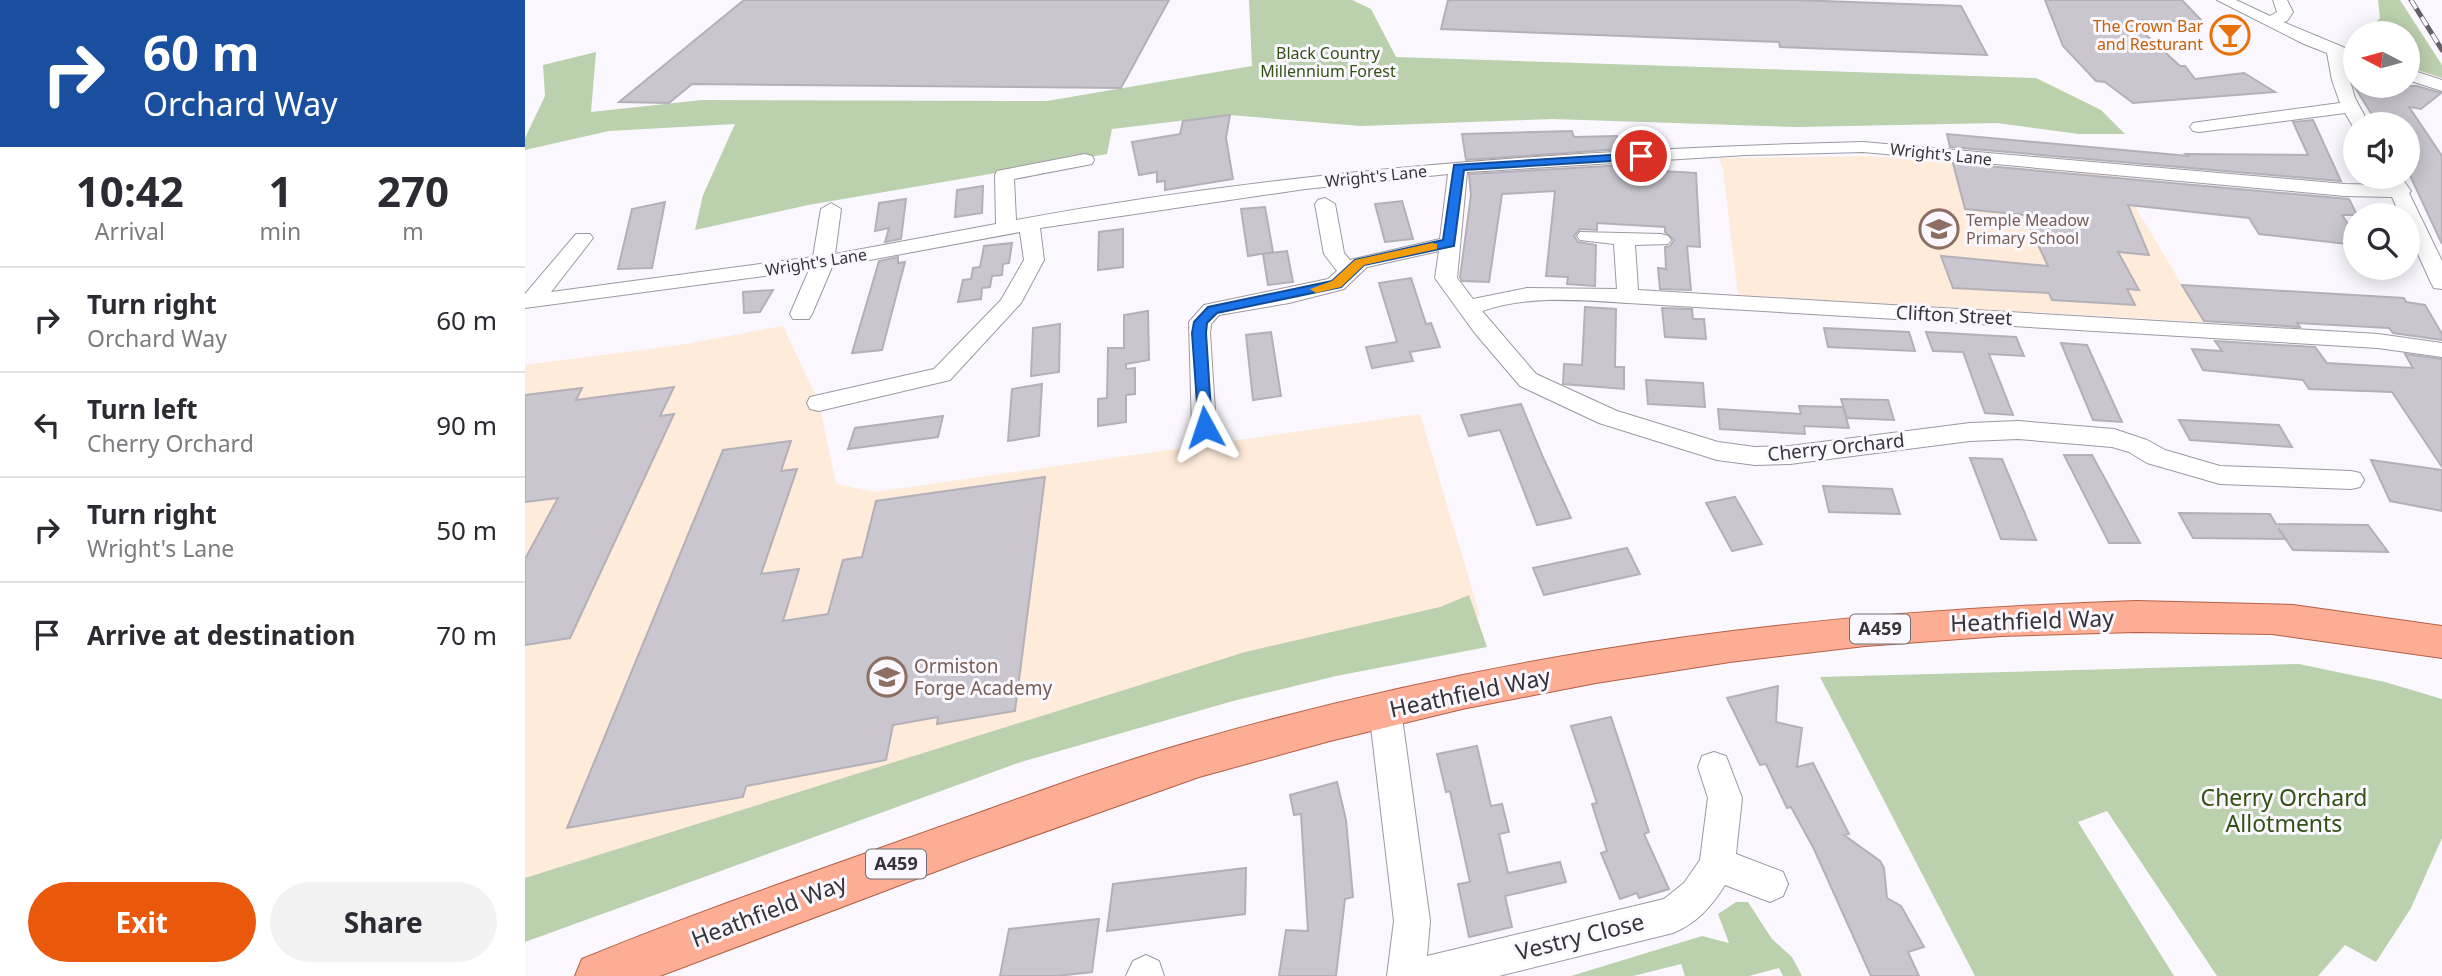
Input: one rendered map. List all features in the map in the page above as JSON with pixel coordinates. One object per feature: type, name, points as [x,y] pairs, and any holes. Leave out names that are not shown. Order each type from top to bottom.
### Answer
[{"type":"main road","name":"Heathfield Way","points":[[599,976],[840,883],[1196,759],[1385,710],[1505,683],[1701,651],[1903,626],[2096,617],[2277,620],[2442,642]]},
{"type":"main road","name":"Heathfield Way","points":[[2380,634],[2442,659]]},
{"type":"street","points":[[2224,0],[2343,53]]},
{"type":"street","points":[[2270,21],[2282,18],[2285,12],[2280,0]]},
{"type":"street","points":[[2335,50],[2337,73],[2352,112]]},
{"type":"street","points":[[2420,78],[2442,86]]},
{"type":"street","points":[[2200,118],[2220,124],[2349,107]]},
{"type":"street","name":"Wright's Lane","points":[[529,300],[585,295],[823,262],[1029,224],[1305,183],[1458,167],[1746,150],[1863,147],[2354,189]]},
{"type":"street","points":[[1006,229],[1004,176],[1085,160]]},
{"type":"street","name":"Cherry Orchard","points":[[1458,167],[1446,278],[1528,380],[1608,417],[1717,451],[1755,456],[1971,432],[2018,430],[2115,438],[2138,446],[2156,457],[2220,475],[2351,480]]},
{"type":"street","points":[[2399,189],[2432,239],[2442,282]]},
{"type":"street","points":[[1325,204],[1334,254],[1348,271]]},
{"type":"street","points":[[801,314],[823,262],[831,209]]},
{"type":"street","points":[[819,403],[942,375],[1010,303],[1034,260],[1029,224]]},
{"type":"street","points":[[1587,236],[1661,240]]},
{"type":"street","points":[[529,300],[583,238]]},
{"type":"street","points":[[1624,238],[1628,296]]},
{"type":"street","points":[[1205,427],[1199,333],[1200,322],[1205,316],[1227,305],[1289,296],[1336,284],[1360,262],[1449,243]]},
{"type":"street","name":"Clifton Street","points":[[1468,308],[1489,299],[1526,293],[1628,296],[2378,341],[2442,350]]},
{"type":"street","points":[[1385,710],[1412,922],[1406,976]]},
{"type":"street","name":"Vestry Close","points":[[1422,976],[1673,915],[1697,896],[1717,865],[1725,799],[1714,767]]},
{"type":"street","points":[[1717,865],[1770,884]]},
{"type":"shaded area","name":"Temple Meadow Primary School","points":[[1871,156],[2117,176],[2204,322],[1738,295],[1723,169],[1719,158]]},
{"type":"shaded area","name":"Ormiston Forge Academy","points":[[783,326],[819,403],[836,484],[875,492],[1420,414],[1480,616],[1016,738],[525,922],[525,365],[680,345]]},
{"type":"green space","name":"Black Country Millennium Forest","points":[[1249,0],[1352,0],[1371,9],[1396,57],[2036,78],[2101,110],[2125,134],[2079,134],[1997,123],[1797,127],[1553,119],[1361,126],[1229,115],[1112,129],[1107,154],[808,205],[695,230],[703,195],[735,124],[609,131],[525,150],[525,138],[545,96],[543,65],[596,52],[591,112],[702,100],[1047,101],[1252,66]]},
{"type":"green space","points":[[2378,0],[2400,0],[2414,21],[2377,21],[2380,18]]},
{"type":"green space","points":[[2420,31],[2442,65],[2442,78],[2420,71]]},
{"type":"green space","points":[[1469,595],[1487,647],[1336,676],[1233,701],[1021,762],[525,942],[525,878],[1245,652],[1440,607]]},
{"type":"green space","name":"Cherry Orchard Allotments","points":[[2299,664],[2385,682],[2442,699],[2442,838],[2411,908],[2376,962],[2345,945],[2318,976],[2217,976],[2107,811],[2078,822],[2174,976],[1975,976],[1820,677]]},
{"type":"green space","points":[[1736,902],[1748,902],[1772,939],[1792,957],[1802,976],[1783,976],[1779,968],[1749,976],[1685,976],[1681,964],[1633,976],[1571,976],[1702,936],[1729,943],[1718,914]]},
{"type":"building","points":[[744,0],[1169,0],[1121,88],[692,84],[669,103],[619,102]]},
{"type":"building","points":[[1448,0],[1796,0],[1961,6],[1987,55],[1780,47],[1779,42],[1441,29]]},
{"type":"building","points":[[2045,0],[2182,0],[2203,22],[2130,20],[2180,66],[2185,66],[2195,79],[2244,73],[2275,92],[2133,103],[2105,82],[2096,81],[2063,46]]},
{"type":"building","points":[[2420,87],[2441,93],[2421,109],[2409,107],[2412,112],[2370,112],[2362,98],[2420,98]]},
{"type":"building","points":[[1230,115],[1226,138],[1233,179],[1165,190],[1165,181],[1157,182],[1157,172],[1139,175],[1132,142],[1180,134],[1183,121]]},
{"type":"building","points":[[2313,120],[2341,181],[1950,147],[1947,134],[2189,156],[2186,154],[2308,155],[2293,122]]},
{"type":"building","points":[[2420,123],[2442,156],[2442,244],[2416,189],[2420,189]]},
{"type":"building","points":[[1572,131],[1574,137],[1617,136],[1621,149],[1466,160],[1462,134]]},
{"type":"building","points":[[1953,163],[2349,199],[2351,203],[2343,203],[2343,244],[2259,234],[2249,218],[2128,205],[2149,255],[2118,252],[2139,290],[2127,289],[2135,305],[2052,300],[2049,293],[1953,288],[1941,256],[2048,266],[2024,215],[1965,209]]},
{"type":"building","points":[[1626,165],[1627,169],[1696,173],[1700,247],[1687,246],[1691,290],[1660,289],[1658,268],[1666,269],[1665,247],[1670,246],[1674,240],[1665,232],[1665,227],[1597,223],[1597,230],[1580,229],[1574,236],[1578,242],[1596,245],[1595,286],[1567,284],[1568,277],[1546,276],[1555,191],[1502,194],[1489,282],[1462,281],[1460,277],[1471,195],[1469,174]]},
{"type":"building","points":[[983,186],[982,213],[955,217],[957,190]]},
{"type":"building","points":[[906,199],[901,239],[885,242],[889,228],[875,231],[879,203]]},
{"type":"building","points":[[1402,201],[1413,239],[1385,242],[1375,204]]},
{"type":"building","points":[[665,202],[652,268],[618,269],[632,209]]},
{"type":"building","points":[[1265,207],[1273,252],[1248,256],[1241,209]]},
{"type":"building","points":[[1123,229],[1123,267],[1098,270],[1099,232]]},
{"type":"building","points":[[1012,243],[1009,263],[1003,264],[1002,275],[992,276],[990,287],[982,288],[981,299],[958,302],[963,280],[971,279],[973,268],[980,267],[984,246]]},
{"type":"building","points":[[1287,251],[1293,282],[1268,285],[1263,254]]},
{"type":"building","points":[[898,257],[898,263],[905,262],[882,350],[852,353],[879,261]]},
{"type":"building","points":[[1411,278],[1426,324],[1431,323],[1440,347],[1410,352],[1413,361],[1372,368],[1366,347],[1397,342],[1379,283]]},
{"type":"building","points":[[2182,285],[2404,298],[2406,302],[2425,305],[2442,334],[2442,340],[2393,333],[2389,328],[2297,323],[2300,327],[2204,321]]},
{"type":"building","points":[[773,290],[760,312],[744,313],[743,292]]},
{"type":"building","points":[[1585,307],[1616,309],[1615,367],[1624,367],[1624,389],[1563,384],[1564,364],[1582,365]]},
{"type":"building","points":[[1662,308],[1692,309],[1693,319],[1704,319],[1706,339],[1665,337]]},
{"type":"building","points":[[1148,311],[1149,360],[1126,364],[1126,369],[1135,368],[1135,394],[1126,395],[1126,422],[1098,426],[1098,399],[1107,398],[1108,348],[1124,348],[1124,315]]},
{"type":"building","points":[[1060,324],[1059,372],[1031,376],[1033,328]]},
{"type":"building","points":[[1824,328],[1909,332],[1915,351],[1828,347]]},
{"type":"building","points":[[1271,332],[1281,396],[1253,400],[1246,335]]},
{"type":"building","points":[[1926,332],[2016,337],[2024,356],[1989,354],[2013,415],[1985,413],[1963,352],[1933,351]]},
{"type":"building","points":[[2215,341],[2315,347],[2327,363],[2413,368],[2405,354],[2442,359],[2442,467],[2392,392],[2309,389],[2303,380],[2203,370],[2192,349],[2222,351]]},
{"type":"building","points":[[2061,343],[2087,345],[2122,422],[2093,420]]},
{"type":"building","points":[[1646,380],[1703,383],[1705,407],[1648,404]]},
{"type":"building","points":[[1042,384],[1039,436],[1008,441],[1012,389]]},
{"type":"building","points":[[674,387],[660,416],[674,414],[570,638],[525,645],[525,559],[558,498],[525,502],[525,395],[582,388],[576,400]]},
{"type":"building","points":[[1841,399],[1888,400],[1894,420],[1847,418]]},
{"type":"building","points":[[1521,404],[1571,518],[1537,525],[1500,430],[1469,436],[1461,415]]},
{"type":"building","points":[[1799,406],[1843,407],[1849,428],[1804,426],[1805,434],[1720,429],[1718,409],[1801,414]]},
{"type":"building","points":[[943,416],[938,437],[848,449],[855,428]]},
{"type":"building","points":[[2179,420],[2279,425],[2292,447],[2190,440]]},
{"type":"building","points":[[791,441],[781,471],[797,469],[761,574],[799,569],[783,621],[828,614],[843,560],[862,557],[876,501],[1045,477],[1015,711],[937,724],[938,717],[893,725],[886,760],[746,786],[743,797],[567,828],[723,450]]},
{"type":"building","points":[[2064,455],[2092,455],[2140,543],[2109,543]]},
{"type":"building","points":[[1970,458],[2002,459],[2036,540],[2001,539]]},
{"type":"building","points":[[2371,460],[2442,470],[2442,511],[2390,501]]},
{"type":"building","points":[[1823,486],[1892,489],[1900,514],[1829,512]]},
{"type":"building","points":[[1735,497],[1762,544],[1732,551],[1706,503]]},
{"type":"building","points":[[2179,513],[2270,514],[2276,524],[2368,525],[2388,552],[2293,550],[2285,539],[2193,538]]},
{"type":"building","points":[[1627,548],[1640,574],[1544,595],[1533,568]]},
{"type":"building","points":[[1778,686],[1776,722],[1802,728],[1797,767],[1813,763],[1849,834],[1844,835],[1880,861],[1884,868],[1887,898],[1901,906],[1924,947],[1908,952],[1919,976],[1871,976],[1814,849],[1791,807],[1787,808],[1766,764],[1760,765],[1727,698]]},
{"type":"building","points":[[1611,717],[1649,832],[1644,834],[1669,889],[1639,898],[1637,893],[1620,899],[1601,853],[1607,851],[1592,804],[1597,803],[1571,726]]},
{"type":"building","points":[[1477,746],[1491,806],[1502,804],[1509,832],[1499,834],[1508,873],[1560,862],[1566,882],[1505,896],[1512,927],[1469,937],[1458,884],[1470,882],[1450,791],[1446,792],[1437,754]]},
{"type":"building","points":[[1337,782],[1346,820],[1353,897],[1345,899],[1336,976],[1279,976],[1286,930],[1308,931],[1301,814],[1294,815],[1290,795]]},
{"type":"building","points":[[1246,868],[1245,914],[1107,931],[1113,884]]},
{"type":"building","points":[[1099,919],[1092,972],[1057,976],[1000,976],[1009,929]]},
{"type":"railway","points":[[2411,0],[2442,50]]},
{"type":"slow traffic","points":[[1316,289],[1336,284],[1360,262],[1432,247]]},
{"type":"place","name":"The Crown Bar and Resturant","points":[[2230,35]]},
{"type":"place","name":"Temple Meadow Primary School","points":[[1939,229]]},
{"type":"place","name":"Ormiston Forge Academy","points":[[887,677]]},
{"type":"route","points":[[1205,427],[1199,333],[1200,322],[1212,310],[1336,284],[1360,262],[1449,243],[1458,167],[1641,156]]}]
